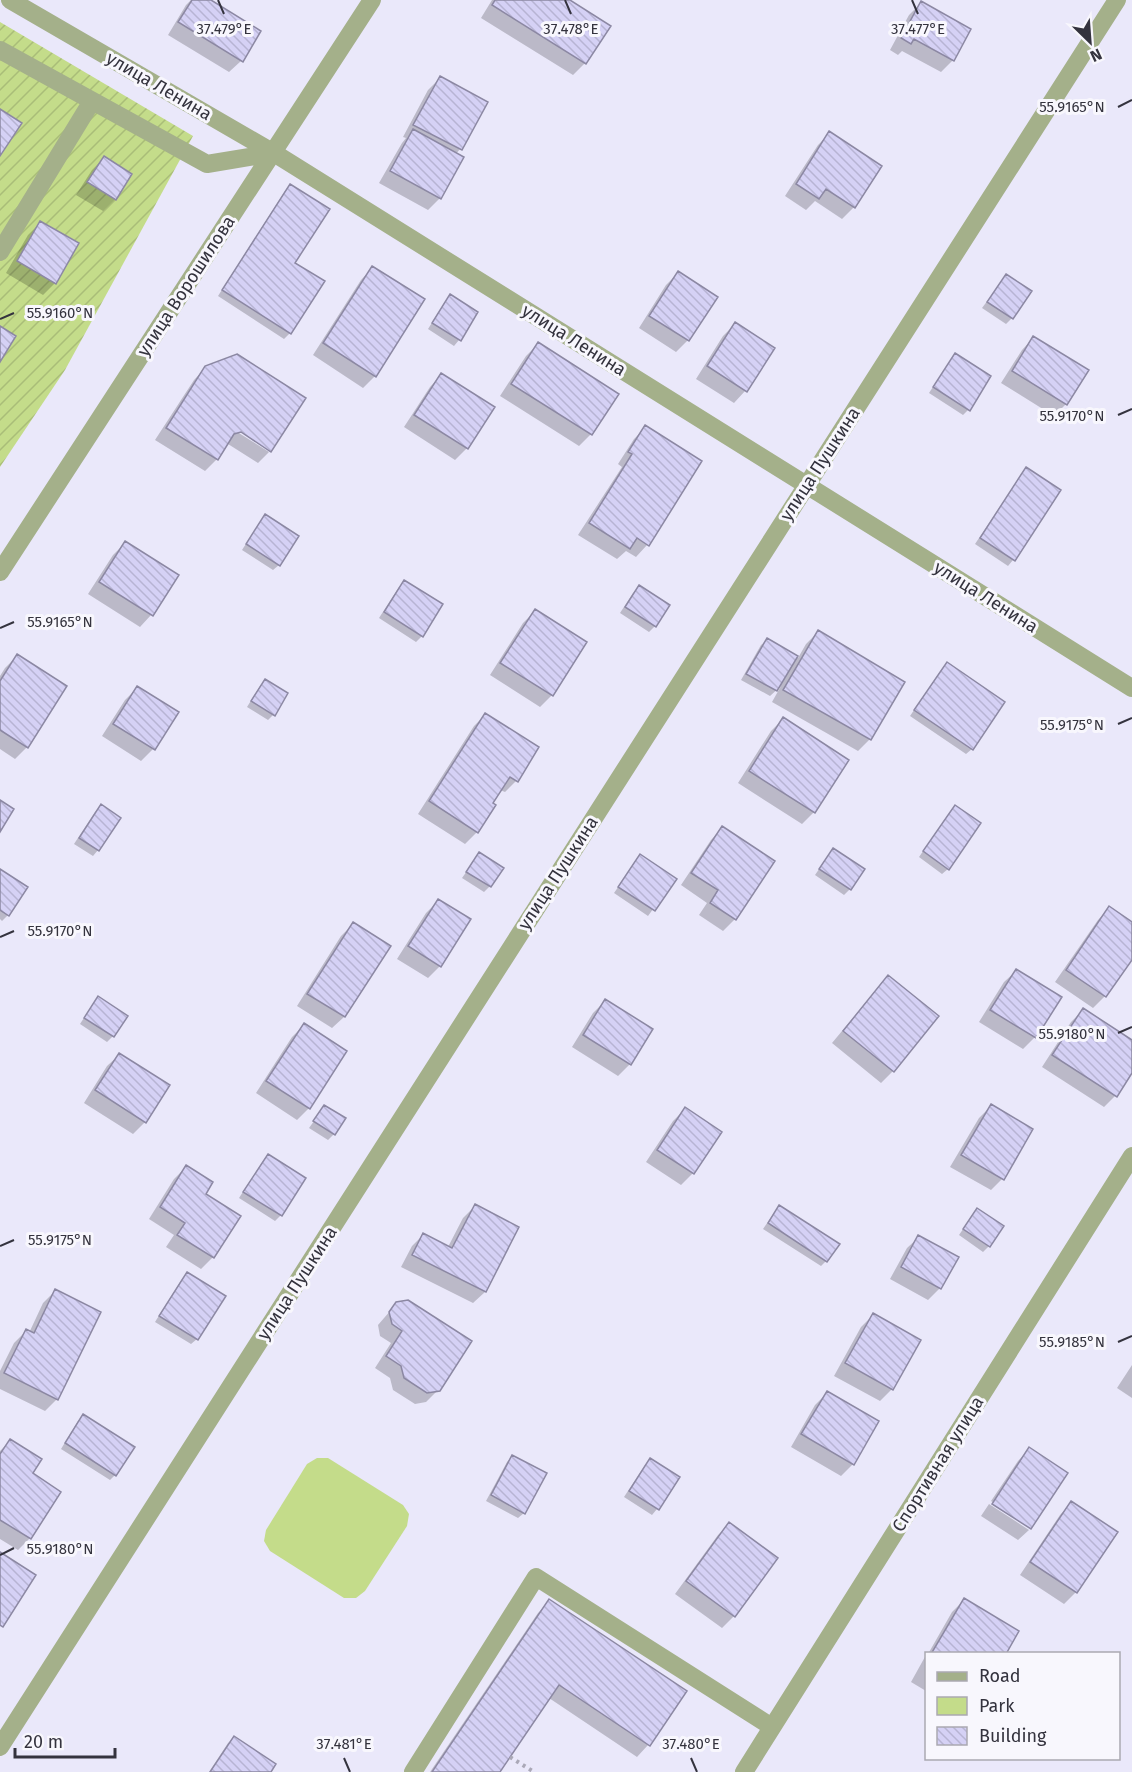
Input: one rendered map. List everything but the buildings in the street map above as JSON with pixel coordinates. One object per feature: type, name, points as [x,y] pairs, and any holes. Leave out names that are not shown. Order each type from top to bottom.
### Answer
[{"type":"street","name":"улица Ленина","points":[[10,0],[274,153],[1132,688]]},
{"type":"street","name":"улица Ворошилова","points":[[0,572],[372,0]]},
{"type":"street","name":"улица Пушкина","points":[[0,1747],[1117,0]]},
{"type":"street","points":[[0,50],[207,164],[274,153]]},
{"type":"street","points":[[0,252],[92,101]]},
{"type":"street","name":"Спортивная улица","points":[[744,1772],[1132,1156]]},
{"type":"street","points":[[413,1772],[536,1577],[772,1727]]},
{"type":"path","points":[[510,1757],[534,1772]]},
{"type":"green space","points":[[0,22],[193,136],[65,370],[0,467]]},
{"type":"green space","points":[[317,1458],[328,1458],[403,1505],[409,1514],[407,1526],[365,1591],[356,1598],[344,1598],[270,1551],[264,1541],[266,1530],[307,1464]]}]
